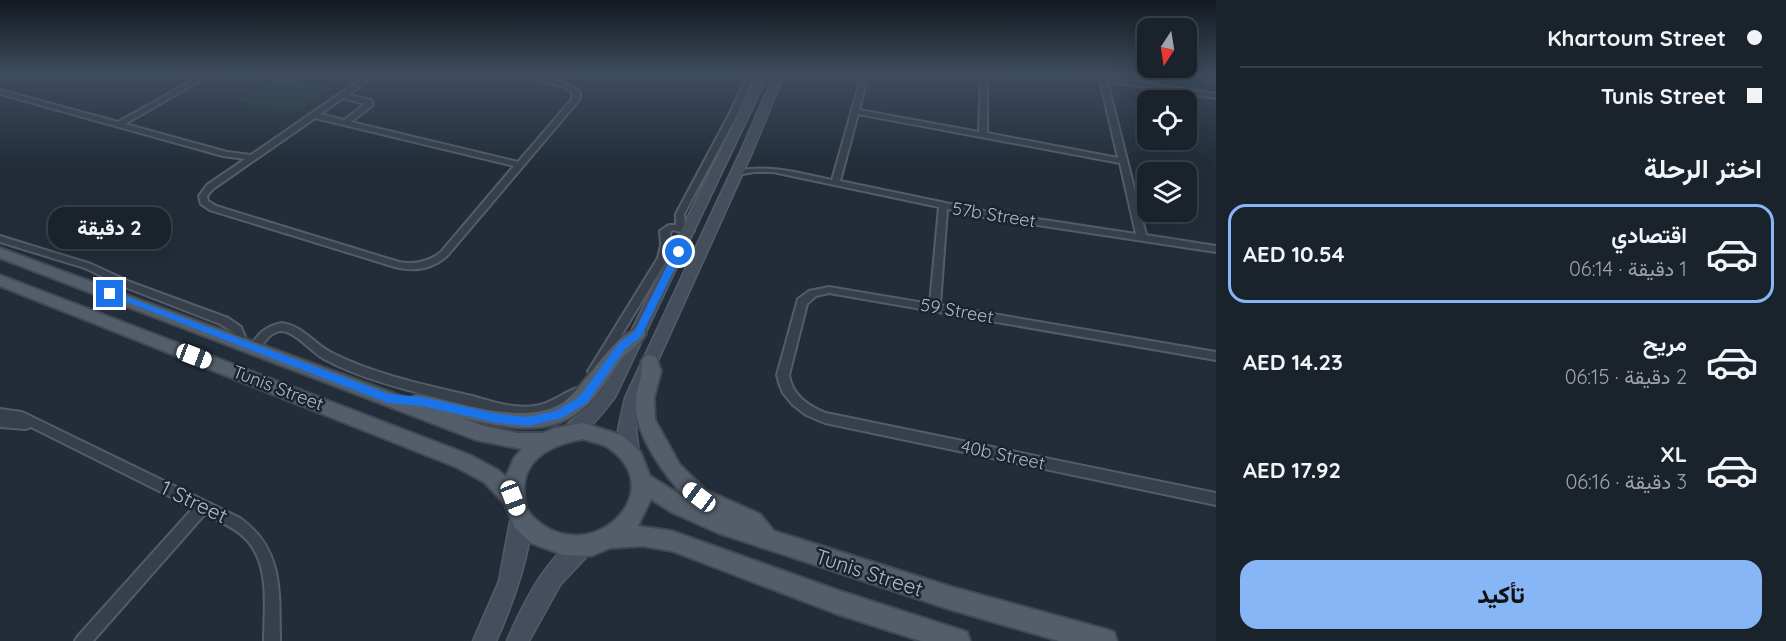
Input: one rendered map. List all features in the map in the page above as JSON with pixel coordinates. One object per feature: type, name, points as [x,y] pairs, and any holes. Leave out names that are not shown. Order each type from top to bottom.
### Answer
[{"type":"main road","points":[[570,432],[586,420],[605,399],[638,334],[685,229],[748,105]]},
{"type":"main road","points":[[517,508],[532,530],[546,540],[564,545],[583,546],[609,538],[624,527],[636,513],[642,497],[642,481],[640,471],[630,453],[628,442],[628,419],[633,398],[766,105]]},
{"type":"main road","name":"Tunis Street","points":[[0,253],[494,437],[517,441],[542,441]]},
{"type":"main road","name":"Tunis Street","points":[[0,280],[463,460],[491,476],[517,508]]},
{"type":"main road","points":[[388,398],[430,403],[512,421],[544,420],[558,415],[583,400],[623,345],[638,334]]},
{"type":"main road","points":[[650,362],[652,371],[645,398],[646,420],[673,471],[699,497],[752,521],[767,539]]},
{"type":"main road","points":[[484,641],[510,580],[516,558],[517,508],[513,482],[528,452],[542,441],[570,432],[584,431],[610,438],[630,453]]},
{"type":"main road","name":"Tunis Street","points":[[642,481],[664,497],[690,511],[767,539],[878,576],[1106,641]]},
{"type":"main road","name":"Tunis Street","points":[[609,538],[643,536],[672,541],[837,602],[958,641]]},
{"type":"main road","points":[[518,641],[548,581],[570,556],[583,546]]},
{"type":"street","points":[[46,105],[226,154],[253,158]]},
{"type":"street","points":[[118,125],[154,105]]},
{"type":"street","points":[[329,105],[207,190],[209,207],[222,209],[407,267],[438,259],[572,105]]},
{"type":"street","points":[[345,123],[369,105]]},
{"type":"street","points":[[0,239],[88,266],[126,284],[224,321],[237,330],[249,346],[259,341],[271,330],[285,327],[326,355],[414,386],[507,410],[531,411],[565,401],[579,391],[589,379],[663,258],[667,230],[680,214],[738,105]]},
{"type":"street","points":[[835,184],[857,105]]},
{"type":"street","points":[[983,135],[984,105]]},
{"type":"street","points":[[1109,105],[1142,238]]},
{"type":"street","points":[[855,111],[1123,161]]},
{"type":"street","points":[[314,115],[519,165]]},
{"type":"street","points":[[226,154],[245,164]]},
{"type":"street","name":"57b Street","points":[[745,155],[757,164],[773,171]]},
{"type":"street","name":"57b Street","points":[[737,173],[754,170],[773,171],[943,207],[1216,249]]},
{"type":"street","points":[[935,307],[943,207]]},
{"type":"street","points":[[667,230],[685,229],[680,214]]},
{"type":"street","name":"59 Street","points":[[794,399],[784,385],[783,375],[802,302],[813,293],[829,290],[1216,356]]},
{"type":"street","name":"40b Street","points":[[794,399],[808,410],[825,418],[1216,499]]},
{"type":"street","name":"1 Street","points":[[0,414],[18,415],[243,527],[257,539],[263,549],[270,573],[272,641]]},
{"type":"street","name":"1 Street","points":[[0,422],[33,424]]},
{"type":"street","points":[[83,641],[203,506]]},
{"type":"green space","points":[[255,105],[308,105],[294,114]]},
{"type":"route","points":[[110,294],[388,398],[438,405],[498,419],[528,422],[558,415],[583,400],[623,345],[638,334],[679,252]]}]
